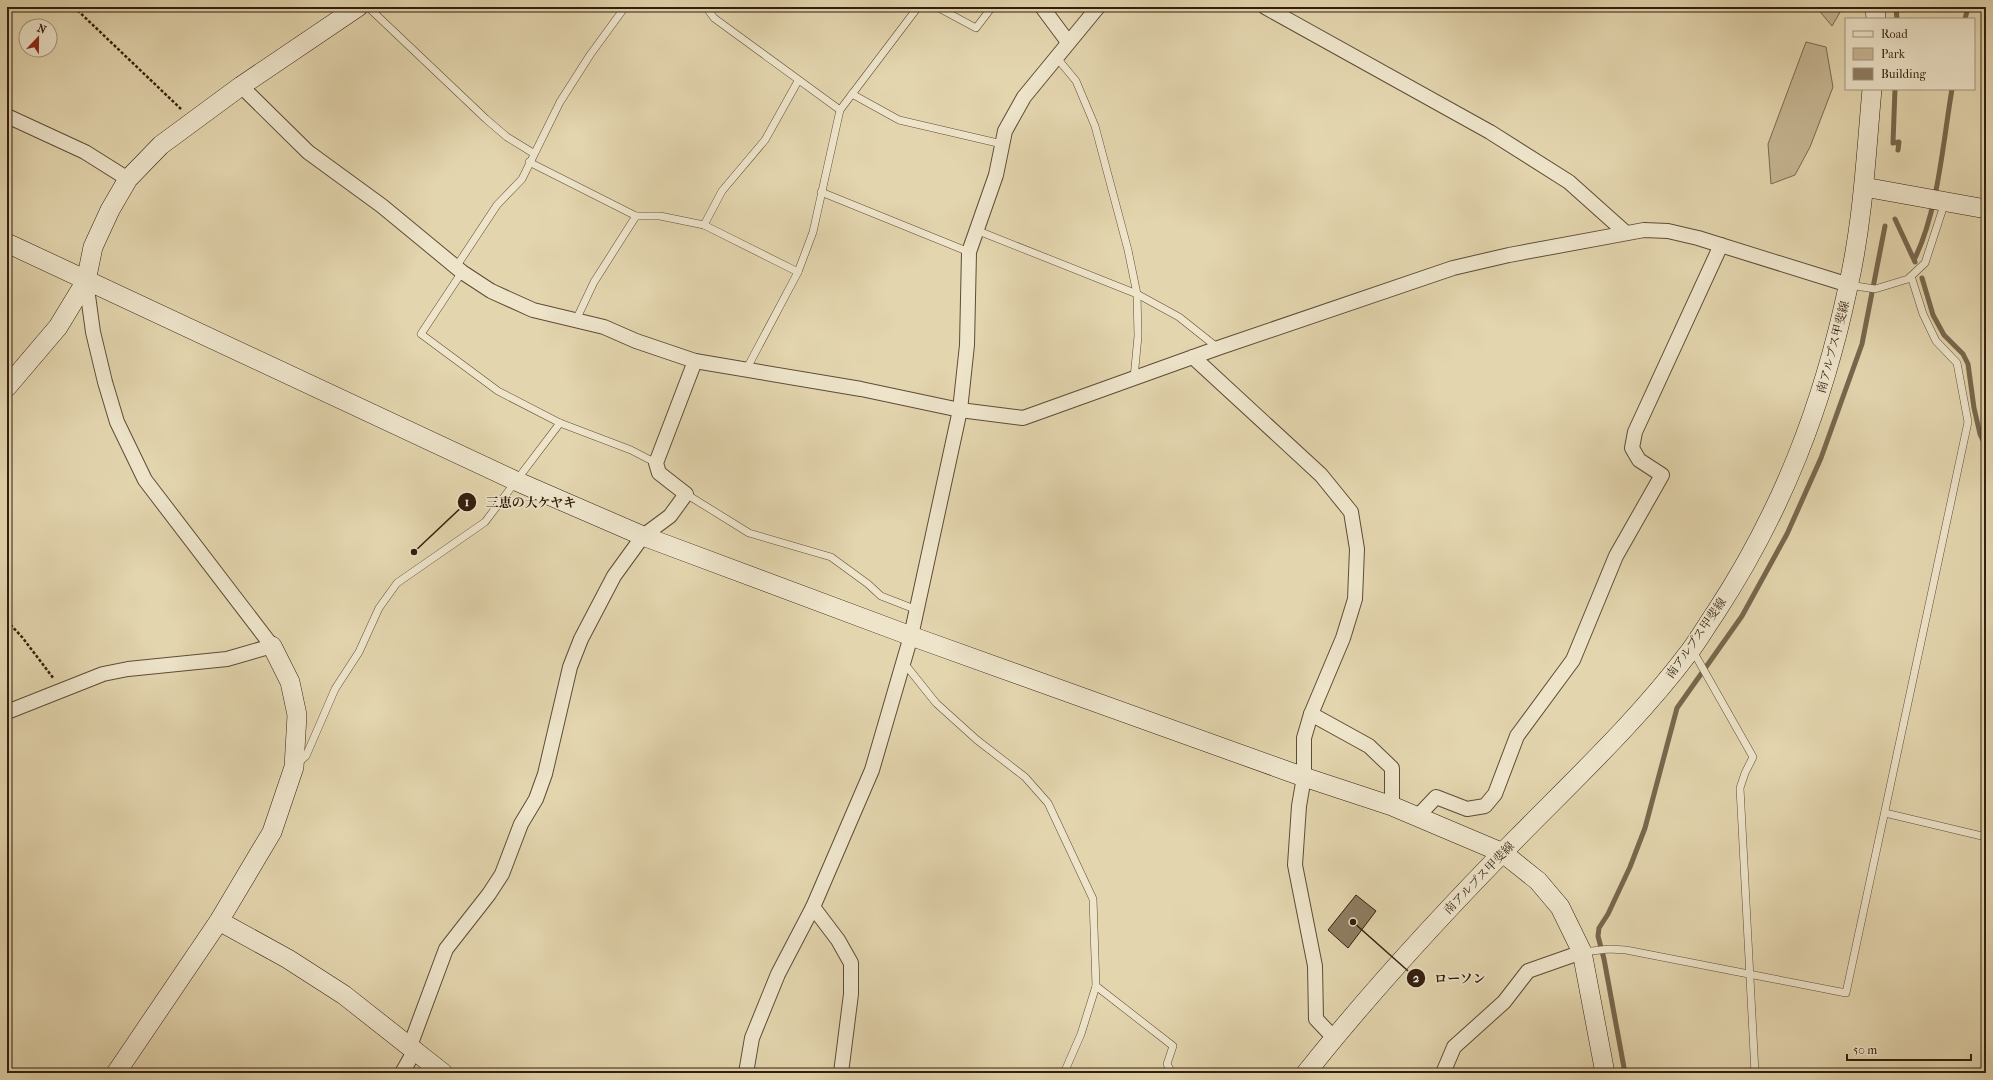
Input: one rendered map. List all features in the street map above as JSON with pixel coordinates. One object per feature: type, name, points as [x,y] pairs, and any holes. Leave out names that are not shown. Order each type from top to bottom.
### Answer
[{"type":"street","points":[[116,1073],[219,921],[272,832],[294,767],[297,715],[290,682],[272,646],[145,480],[117,422],[105,382],[93,332],[86,282],[93,247],[110,210],[128,179],[161,145],[241,86],[358,7]]},
{"type":"street","points":[[1042,7],[1068,42]]},
{"type":"street","points":[[746,1073],[752,1038],[778,974],[813,907],[872,770],[911,636],[960,410],[967,345],[969,252],[996,175],[1005,131],[1024,97],[1098,7]]},
{"type":"street","points":[[1265,7],[1490,132],[1569,182],[1626,233]]},
{"type":"street","points":[[1875,7],[1876,18]]},
{"type":"street","points":[[241,86],[308,152],[382,206],[459,270],[491,291],[533,310],[604,326],[636,341],[695,361],[860,389],[960,410],[1023,418],[1218,348],[1453,268],[1509,255],[1644,230],[1668,231],[1849,286]]},
{"type":"street","name":"南アルプス甲斐線","points":[[1306,1073],[1383,981],[1503,852],[1644,708],[1692,649],[1739,577],[1774,508],[1801,448],[1824,385],[1849,286],[1864,187],[1872,90]]},
{"type":"street","points":[[7,116],[85,152],[128,179]]},
{"type":"street","points":[[1864,187],[1986,209]]},
{"type":"street","points":[[7,243],[86,282],[516,481],[643,536],[911,636],[1304,777],[1392,806],[1503,852],[1543,886],[1560,908],[1582,952],[1605,1073]]},
{"type":"street","points":[[1418,816],[1436,796],[1467,809],[1485,806],[1495,794],[1517,736],[1573,660],[1616,556],[1662,475],[1639,460],[1632,448],[1635,432],[1721,246]]},
{"type":"street","points":[[7,387],[58,328],[86,282]]},
{"type":"street","points":[[1193,357],[1321,475],[1351,512],[1357,549],[1356,599],[1343,638],[1311,714],[1304,738],[1304,777],[1294,865],[1315,966],[1316,1019],[1334,1038]]},
{"type":"street","points":[[402,1073],[413,1048],[446,949],[489,894],[502,874],[520,824],[536,799],[545,774],[570,667],[581,640],[614,576],[643,536],[670,516],[686,494],[659,473],[656,462],[695,361]]},
{"type":"street","points":[[7,712],[104,674],[128,669],[228,659],[272,646]]},
{"type":"street","points":[[1311,714],[1369,746],[1392,768],[1392,806]]},
{"type":"street","points":[[813,907],[838,940],[851,963],[851,994],[841,1073]]},
{"type":"street","points":[[219,921],[288,959],[344,995],[443,1073]]},
{"type":"street","points":[[1443,1073],[1454,1047],[1504,1002],[1528,971],[1582,952]]},
{"type":"lane","points":[[368,7],[486,119],[507,137],[533,153]]},
{"type":"lane","points":[[625,7],[590,55],[560,102],[533,153],[522,179],[497,205],[421,334],[498,391],[560,423],[631,450],[656,462]]},
{"type":"lane","points":[[706,7],[714,18],[798,81],[840,110]]},
{"type":"lane","points":[[746,370],[798,272],[813,232],[840,110],[918,7]]},
{"type":"lane","points":[[937,7],[976,28],[992,7]]},
{"type":"lane","points":[[1057,58],[1076,82],[1095,126],[1128,250],[1137,294],[1138,336],[1134,378]]},
{"type":"lane","points":[[704,225],[722,192],[765,140],[798,81]]},
{"type":"lane","points":[[852,94],[899,120],[1002,144]]},
{"type":"lane","points":[[529,162],[636,216],[660,216],[704,225],[798,272]]},
{"type":"lane","points":[[821,192],[969,252]]},
{"type":"lane","points":[[1849,286],[1875,289],[1908,279],[1925,263],[1945,202]]},
{"type":"lane","points":[[576,320],[594,282],[636,216]]},
{"type":"lane","points":[[976,230],[1137,294],[1179,317],[1218,348]]},
{"type":"lane","points":[[1582,952],[1609,949],[1626,950],[1846,993],[1968,422],[1957,363],[1936,341],[1923,314],[1911,276]]},
{"type":"lane","points":[[294,767],[306,756],[335,689],[359,652],[378,608],[397,583],[485,522],[560,423]]},
{"type":"lane","points":[[686,494],[749,533],[831,557],[868,584],[881,596],[917,610]]},
{"type":"lane","points":[[1692,649],[1753,757],[1740,788],[1751,974],[1755,1073]]},
{"type":"lane","points":[[903,663],[936,703],[977,740],[1025,777],[1048,803],[1093,899],[1096,986],[1081,1034],[1068,1060],[1064,1073]]},
{"type":"lane","points":[[1885,813],[1986,837]]},
{"type":"lane","points":[[1096,986],[1173,1046],[1167,1064],[1172,1073]]},
{"type":"path","points":[[74,7],[193,121]]},
{"type":"path","points":[[7,621],[22,637],[62,690]]},
{"type":"green space","points":[[1816,7],[1843,7],[1832,26]]},
{"type":"green space","points":[[1806,42],[1826,47],[1833,87],[1810,147],[1795,175],[1771,184],[1768,144]]},
{"type":"building","points":[[1356,895],[1376,911],[1348,948],[1328,930]]},
{"type":"waterway","points":[[1896,7],[1897,18]]},
{"type":"waterway","points":[[1965,18],[1968,7]]},
{"type":"waterway","points":[[1895,90],[1893,143],[1899,142],[1898,150]]},
{"type":"waterway","points":[[1915,258],[1929,219],[1939,176],[1952,90]]},
{"type":"waterway","points":[[1895,219],[1915,262]]},
{"type":"waterway","points":[[1625,1073],[1604,959],[1598,936],[1599,928],[1608,914],[1630,867],[1645,828],[1677,708],[1742,616],[1787,534],[1821,458],[1862,344],[1885,226]]},
{"type":"waterway","points":[[1922,278],[1933,315],[1944,335],[1963,354],[1968,364],[1974,408],[1980,434],[1986,447]]},
{"type":"place","name":"三恵の大ケヤキ","points":[[414,552]]},
{"type":"place","name":"ローソン","points":[[1353,922]]}]
